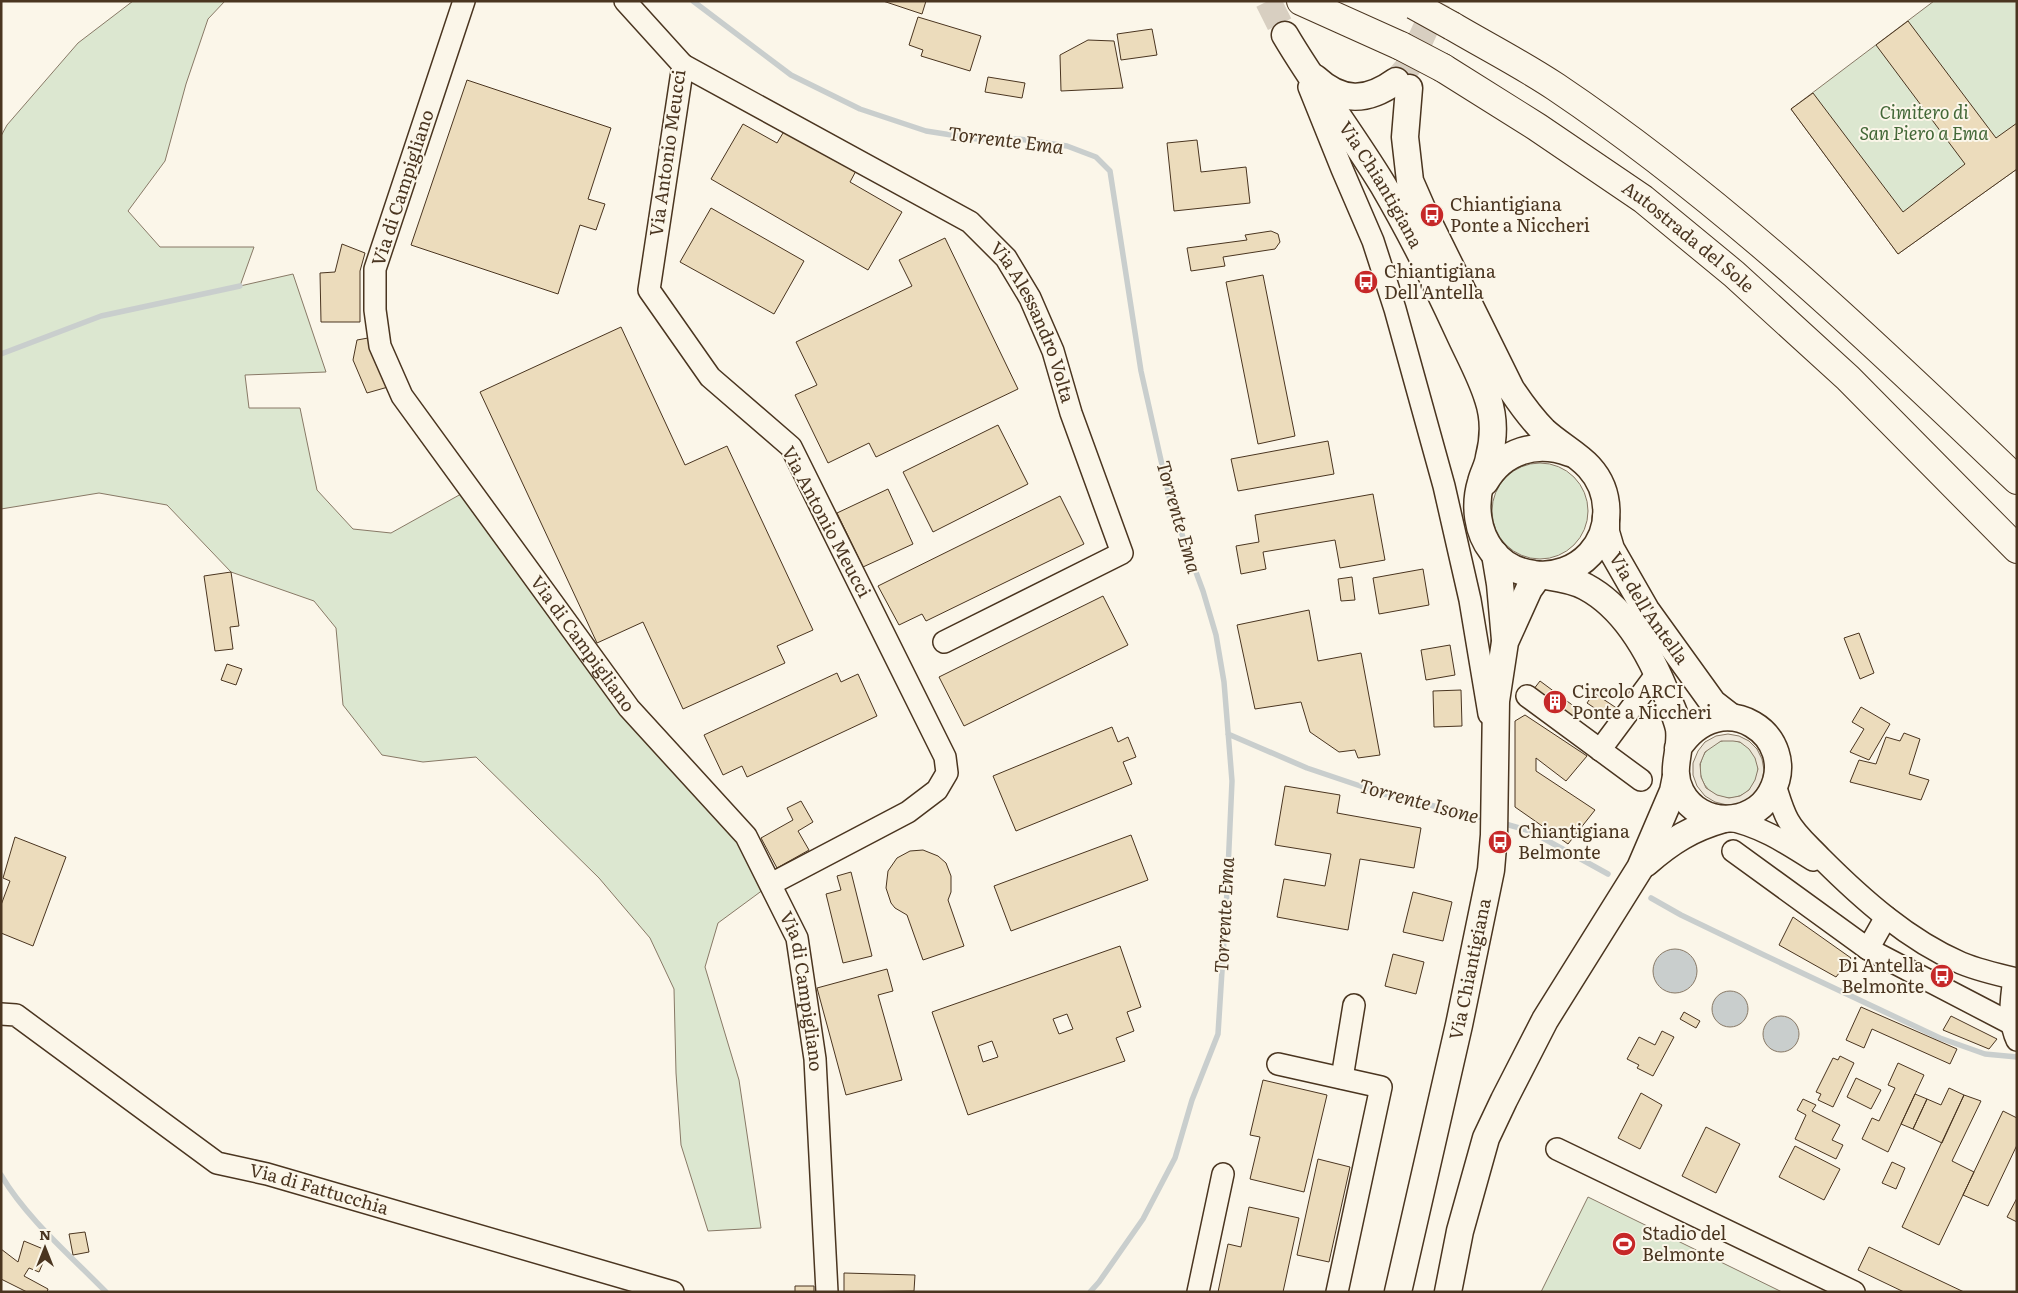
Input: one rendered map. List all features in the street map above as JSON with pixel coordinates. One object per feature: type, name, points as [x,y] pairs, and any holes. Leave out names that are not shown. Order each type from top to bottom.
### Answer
[{"type":"highway","name":"Autostrada del Sole","points":[[1301,1],[1401,46],[1443,68],[1537,127],[1643,199],[1734,274],[1848,378],[2017,549]]},
{"type":"highway","points":[[1411,3],[1563,92],[1640,146],[1760,242],[1876,345],[2017,480]]},
{"type":"main road","name":"Via Chiantigiana","points":[[1285,35],[1305,69],[1383,186],[1443,298],[1489,401],[1493,432],[1488,462],[1480,483],[1478,510],[1483,536],[1495,554],[1516,570],[1528,574],[1541,575],[1565,571],[1580,563],[1588,556],[1601,537],[1607,512],[1605,495],[1598,480],[1588,466],[1537,424],[1510,389],[1424,213],[1410,180],[1405,137],[1403,84],[1363,97],[1350,96],[1328,90],[1305,69]]},
{"type":"main road","name":"Via Chiantigiana","points":[[1478,510],[1481,492],[1489,474],[1511,455],[1535,447],[1555,448],[1571,453]]},
{"type":"main road","name":"Via dell'Antella","points":[[1541,575],[1566,579],[1585,586],[1606,600],[1634,632],[1658,672],[1676,718],[1679,730],[1675,766],[1676,776],[1682,794],[1695,809],[1712,817],[1724,819],[1739,818],[1758,808],[1768,798],[1775,785],[1778,762],[1770,740],[1753,724],[1731,717],[1713,703],[1646,610],[1611,549],[1606,532],[1607,512]]},
{"type":"main road","name":"Via Chiantigiana","points":[[1398,1292],[1486,900],[1493,856],[1494,742],[1497,689],[1505,642],[1500,584],[1495,554]]},
{"type":"main road","name":"Via Chiantigiana","points":[[1505,642],[1530,589],[1541,575]]},
{"type":"main road","points":[[1678,748],[1686,737],[1699,725],[1710,720],[1731,717]]},
{"type":"main road","points":[[1448,1292],[1460,1231],[1486,1138],[1545,1020],[1639,869],[1673,791],[1676,776]]},
{"type":"main road","points":[[1639,869],[1676,839],[1724,819]]},
{"type":"street","name":"Via di Campigliano","points":[[464,1],[375,269],[376,310],[380,346],[402,396],[629,708],[746,836],[797,938],[815,1059],[828,1292]]},
{"type":"street","name":"Via Antonio Meucci","points":[[626,1],[683,65],[648,290],[710,377],[791,447],[945,757],[947,773],[937,790],[908,812],[771,884]]},
{"type":"street","name":"Via Alessandro Volta","points":[[683,65],[970,222],[1006,258],[1030,298],[1053,351],[1071,413],[1122,553],[944,642]]},
{"type":"street","points":[[1305,69],[1310,88],[1376,250],[1395,309],[1444,486],[1470,600],[1494,742]]},
{"type":"street","points":[[1444,486],[1459,505],[1478,510]]},
{"type":"street","points":[[1600,750],[1658,672]]},
{"type":"street","points":[[1526,696],[1641,780]]},
{"type":"street","name":"Via dell'Antella","points":[[1775,785],[1781,807],[1789,822],[1838,876],[1886,916],[1911,936],[1963,964],[2016,979]]},
{"type":"street","name":"Via dell'Antella","points":[[1724,819],[1741,822],[1763,830],[1838,876]]},
{"type":"street","points":[[1733,851],[1868,949],[2014,1032]]},
{"type":"street","points":[[1868,949],[1886,916]]},
{"type":"street","points":[[2014,1032],[2012,996],[2016,979]]},
{"type":"street","points":[[1342,1078],[1354,1005]]},
{"type":"street","name":"Via di Fattucchia","points":[[1,1014],[16,1015],[217,1163],[277,1177],[673,1292]]},
{"type":"street","points":[[1278,1064],[1381,1087],[1337,1292]]},
{"type":"street","points":[[1557,1149],[1854,1292]]},
{"type":"street","points":[[1198,1292],[1223,1174]]},
{"type":"green space","points":[[133,1],[225,1],[208,19],[186,84],[165,161],[128,211],[160,247],[254,247],[240,286],[293,274],[326,372],[245,375],[249,408],[300,408],[317,490],[353,529],[391,533],[470,489],[771,884],[718,923],[705,967],[739,1080],[761,1228],[708,1231],[681,1145],[676,1073],[674,989],[650,938],[599,878],[476,757],[423,762],[382,755],[343,705],[336,628],[314,601],[231,572],[167,505],[99,493],[1,509],[1,136],[7,125],[78,43]]},
{"type":"green space","name":"Cimitero di San Piero a Ema","points":[[1934,1],[2017,1],[2017,169],[1898,254],[1791,109]]},
{"type":"green space","points":[[1540,463],[1558,467],[1574,477],[1584,493],[1588,511],[1584,529],[1574,545],[1558,555],[1540,559],[1522,555],[1506,545],[1496,529],[1492,511],[1496,493],[1506,477],[1522,467]]},
{"type":"green space","points":[[1729,740],[1740,742],[1753,753],[1758,769],[1756,780],[1745,793],[1729,798],[1718,796],[1705,785],[1700,769],[1702,758],[1713,745]]},
{"type":"green space","name":"Stadio del Belmonte","points":[[1588,1197],[1782,1292],[1541,1292]]},
{"type":"shaded area","points":[[1728,734],[1739,736],[1749,741],[1757,749],[1762,759],[1764,770],[1762,781],[1748,799],[1738,804],[1727,805],[1715,802],[1705,796],[1697,786],[1693,775],[1693,763],[1698,751],[1705,742],[1716,736]],"holes":[[[1721,741],[1740,742],[1749,749],[1755,758],[1758,769],[1755,780],[1749,790],[1740,796],[1729,798],[1717,795],[1706,788],[1701,777],[1700,764],[1705,752]]]},
{"type":"shaded area","points":[[1675,949],[1687,953],[1693,959],[1697,971],[1693,983],[1687,989],[1675,993],[1663,989],[1657,983],[1653,971],[1657,959],[1663,953]]},
{"type":"shaded area","points":[[1730,991],[1742,997],[1748,1009],[1742,1021],[1730,1027],[1718,1021],[1712,1009],[1718,997]]},
{"type":"shaded area","points":[[1781,1016],[1788,1017],[1794,1021],[1798,1027],[1798,1041],[1794,1047],[1788,1051],[1781,1052],[1774,1051],[1768,1047],[1764,1041],[1763,1034],[1764,1027],[1768,1021],[1774,1017]]},
{"type":"building","points":[[883,1],[926,1],[922,14]]},
{"type":"building","points":[[918,17],[981,36],[970,71],[921,56],[923,50],[909,45]]},
{"type":"building","points":[[1908,21],[1996,138],[2017,123],[2017,169],[1898,254],[1791,109],[1813,93],[1903,212],[1965,164],[1876,45]]},
{"type":"building","points":[[1152,29],[1157,55],[1121,60],[1117,34]]},
{"type":"building","points":[[1088,40],[1114,41],[1123,88],[1061,91],[1060,55]]},
{"type":"building","points":[[988,77],[1025,83],[1022,98],[985,92]]},
{"type":"building","points":[[467,80],[611,128],[588,199],[605,204],[596,230],[580,225],[558,294],[411,245]]},
{"type":"building","points":[[743,124],[777,143],[786,128],[857,169],[850,182],[902,212],[868,270],[711,179]]},
{"type":"building","points":[[1197,140],[1201,172],[1246,167],[1250,203],[1174,211],[1167,143]]},
{"type":"building","points":[[711,208],[804,261],[774,314],[680,262]]},
{"type":"building","points":[[1271,231],[1278,234],[1280,242],[1275,249],[1223,257],[1225,266],[1191,271],[1187,248],[1247,240],[1245,235]]},
{"type":"building","points":[[945,238],[1018,389],[876,457],[869,443],[828,463],[795,395],[817,385],[796,342],[912,286],[899,260]]},
{"type":"building","points":[[342,244],[365,253],[360,271],[360,322],[321,322],[320,273],[335,272]]},
{"type":"building","points":[[1263,275],[1295,436],[1258,444],[1226,282]]},
{"type":"building","points":[[621,327],[685,465],[727,446],[813,630],[777,646],[785,663],[683,709],[643,622],[597,643],[480,392]]},
{"type":"building","points":[[368,338],[388,387],[367,393],[353,360],[357,340]]},
{"type":"building","points":[[998,425],[1028,484],[933,532],[903,472]]},
{"type":"building","points":[[1328,441],[1334,474],[1238,491],[1231,459]]},
{"type":"building","points":[[888,489],[913,544],[863,567],[837,513]]},
{"type":"building","points":[[1373,494],[1385,560],[1340,568],[1335,540],[1263,552],[1266,569],[1241,574],[1236,546],[1259,542],[1255,515]]},
{"type":"building","points":[[1060,496],[1084,544],[926,621],[922,614],[899,625],[878,586]]},
{"type":"building","points":[[1423,569],[1429,605],[1379,614],[1373,578]]},
{"type":"building","points":[[231,572],[239,626],[230,627],[233,649],[215,651],[204,576]]},
{"type":"building","points":[[1352,577],[1355,600],[1341,601],[1338,579]]},
{"type":"building","points":[[1103,596],[1128,645],[964,726],[939,677]]},
{"type":"building","points":[[1309,610],[1318,661],[1361,653],[1380,755],[1358,758],[1355,750],[1339,752],[1310,732],[1301,702],[1255,709],[1237,625]]},
{"type":"building","points":[[1859,633],[1874,673],[1860,679],[1844,638]]},
{"type":"building","points":[[1450,645],[1455,675],[1426,680],[1421,650]]},
{"type":"building","points":[[227,664],[242,669],[236,685],[221,680]]},
{"type":"building","points":[[837,673],[841,682],[858,674],[877,716],[747,777],[742,766],[723,775],[704,735]]},
{"type":"building","name":"Circolo ARCI Ponte a Niccheri","points":[[1540,681],[1579,710],[1570,723],[1530,694]]},
{"type":"building","points":[[1461,690],[1462,726],[1434,727],[1433,691]]},
{"type":"building","points":[[1594,693],[1618,709],[1611,719],[1587,703]]},
{"type":"building","points":[[1861,707],[1890,724],[1869,760],[1850,752],[1864,729],[1852,722]]},
{"type":"building","points":[[1525,715],[1587,756],[1566,781],[1536,758],[1536,771],[1595,810],[1568,844],[1515,807],[1515,721]]},
{"type":"building","points":[[1112,727],[1118,742],[1128,737],[1136,757],[1123,762],[1132,784],[1016,831],[993,776]]},
{"type":"building","points":[[1904,733],[1920,739],[1909,774],[1929,780],[1921,800],[1850,782],[1859,760],[1876,764],[1886,737],[1900,741]]},
{"type":"building","points":[[1285,786],[1340,795],[1337,813],[1421,828],[1414,868],[1360,859],[1348,930],[1277,917],[1284,879],[1325,886],[1331,854],[1275,845]]},
{"type":"building","points":[[801,801],[813,822],[798,831],[809,850],[777,868],[761,838],[793,820],[787,808]]},
{"type":"building","points":[[1131,835],[1148,880],[1011,931],[994,886]]},
{"type":"building","points":[[15,837],[66,857],[33,946],[1,933],[1,905],[10,881],[3,878]]},
{"type":"building","points":[[923,850],[938,856],[946,863],[951,876],[951,892],[948,900],[964,946],[923,960],[907,915],[895,908],[891,903],[886,888],[888,871],[897,858],[910,851]]},
{"type":"building","points":[[851,872],[872,956],[843,963],[826,894],[841,890],[837,876]]},
{"type":"building","points":[[1413,892],[1452,902],[1443,941],[1403,932]]},
{"type":"building","points":[[1793,917],[1851,958],[1836,977],[1779,945]]},
{"type":"building","points":[[1120,946],[1141,1007],[1127,1012],[1134,1031],[1116,1038],[1125,1061],[968,1115],[932,1012]],"holes":[[[1067,1014],[1073,1029],[1059,1034],[1053,1019]],[[992,1041],[998,1057],[983,1062],[978,1046]]]},
{"type":"building","points":[[1393,954],[1424,962],[1416,994],[1385,986]]},
{"type":"building","points":[[887,969],[893,991],[878,995],[902,1080],[846,1095],[817,988]]},
{"type":"building","points":[[1861,1007],[1957,1049],[1950,1064],[1872,1029],[1864,1048],[1846,1040]]},
{"type":"building","points":[[1684,1012],[1700,1021],[1696,1028],[1680,1019]]},
{"type":"building","points":[[1951,1016],[1997,1039],[1989,1049],[1943,1030]]},
{"type":"building","points":[[1662,1031],[1674,1037],[1653,1076],[1637,1068],[1639,1065],[1627,1059],[1639,1037],[1655,1045]]},
{"type":"building","points":[[1840,1056],[1854,1063],[1833,1107],[1818,1100],[1821,1094],[1816,1092],[1833,1058],[1838,1060]]},
{"type":"building","points":[[1898,1063],[1924,1075],[1888,1152],[1862,1139],[1872,1118],[1879,1121],[1895,1088],[1888,1085]]},
{"type":"building","points":[[1856,1078],[1881,1090],[1871,1109],[1847,1097]]},
{"type":"building","points":[[1263,1080],[1327,1095],[1304,1192],[1250,1179],[1260,1137],[1250,1135]]},
{"type":"building","points":[[1949,1088],[1964,1095],[1942,1143],[1913,1129],[1927,1099],[1941,1105]]},
{"type":"building","points":[[1641,1093],[1662,1105],[1640,1149],[1618,1138]]},
{"type":"building","points":[[1915,1094],[1927,1099],[1913,1129],[1901,1124]]},
{"type":"building","points":[[1964,1095],[1981,1101],[1952,1161],[1974,1172],[1939,1245],[1902,1227]]},
{"type":"building","points":[[1803,1099],[1816,1105],[1812,1111],[1840,1125],[1832,1140],[1843,1145],[1836,1159],[1795,1139],[1806,1115],[1797,1110]]},
{"type":"building","points":[[2003,1111],[2017,1118],[2017,1145],[1988,1206],[1963,1195]]},
{"type":"building","points":[[1706,1127],[1740,1144],[1716,1193],[1682,1176]]},
{"type":"building","points":[[1795,1146],[1840,1169],[1824,1200],[1779,1177]]},
{"type":"building","points":[[1318,1159],[1350,1167],[1329,1262],[1297,1255]]},
{"type":"building","points":[[1892,1162],[1905,1168],[1896,1189],[1882,1183]]},
{"type":"building","points":[[2017,1198],[2017,1222],[2007,1217]]},
{"type":"building","points":[[1249,1207],[1299,1218],[1283,1292],[1218,1292],[1228,1244],[1241,1247]]},
{"type":"building","points":[[85,1232],[89,1252],[73,1255],[69,1234]]},
{"type":"building","points":[[24,1241],[48,1251],[39,1272],[29,1268],[24,1276],[48,1289],[47,1292],[27,1292],[1,1279],[1,1249],[18,1262]]},
{"type":"building","points":[[1869,1247],[1964,1292],[1904,1292],[1858,1270]]},
{"type":"building","points":[[844,1273],[915,1275],[914,1291],[844,1292]]},
{"type":"building","points":[[795,1286],[814,1286],[814,1292],[795,1292]]},
{"type":"waterway","name":"Torrente Ema","points":[[693,1],[791,75],[860,109],[926,131],[977,139],[1019,139],[1067,146],[1096,157],[1110,171],[1141,371],[1171,505],[1203,591],[1216,635],[1224,682],[1232,781],[1218,1034],[1192,1100],[1175,1158],[1143,1219],[1090,1292]]},
{"type":"waterway","points":[[1,354],[101,316],[240,286]]},
{"type":"waterway","name":"Torrente Isone","points":[[1228,734],[1307,768],[1384,794],[1488,819]]},
{"type":"waterway","name":"Torrente Isone","points":[[1502,823],[1530,831],[1608,874]]},
{"type":"waterway","name":"Torrente Isone","points":[[1651,898],[1681,915],[1940,1038],[1985,1054],[2017,1057]]},
{"type":"waterway","points":[[1,1175],[36,1222],[106,1292]]},
{"type":"tunnel","points":[[1268,1],[1285,35]]},
{"type":"tunnel","points":[[1396,81],[1408,67],[1438,1]]},
{"type":"place","name":"Chiantigiana Ponte a Niccheri","points":[[1432,215]]},
{"type":"place","name":"Chiantigiana Dell'Antella","points":[[1366,282]]},
{"type":"place","name":"Circolo ARCI Ponte a Niccheri","points":[[1555,702]]},
{"type":"place","name":"Chiantigiana Belmonte","points":[[1500,842]]},
{"type":"place","name":"Di Antella Belmonte","points":[[1942,976]]},
{"type":"place","name":"Stadio del Belmonte","points":[[1624,1244]]}]
